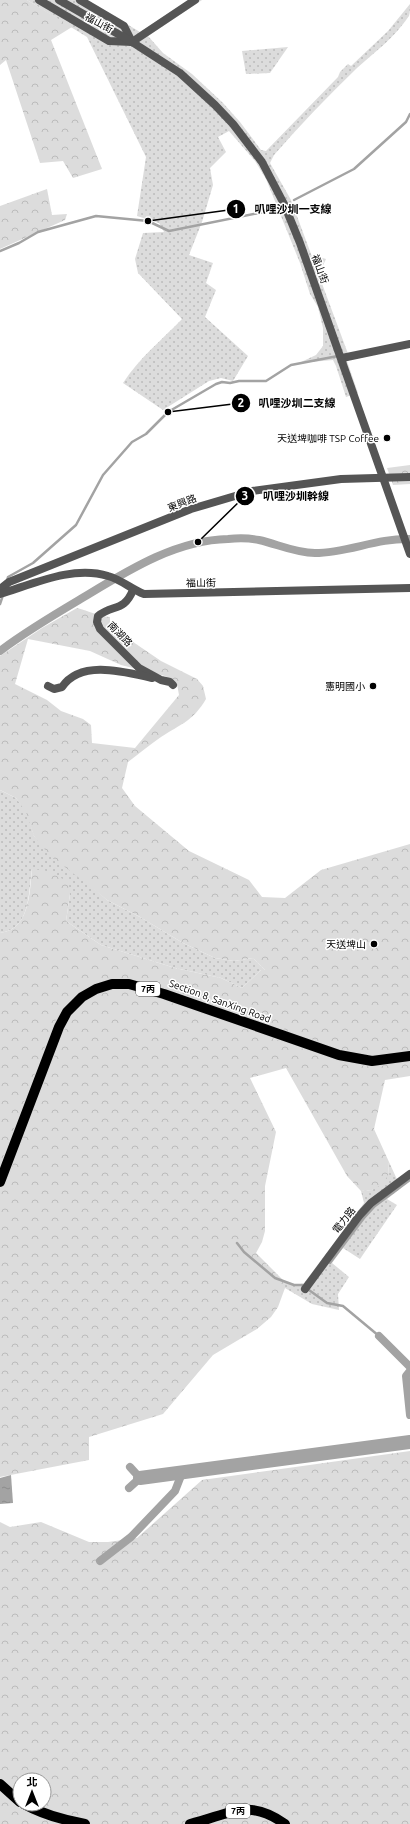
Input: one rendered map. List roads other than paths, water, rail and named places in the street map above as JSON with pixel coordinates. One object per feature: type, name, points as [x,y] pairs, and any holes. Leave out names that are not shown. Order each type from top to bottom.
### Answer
[{"type":"main road","name":"Section 8, SanXing Road","points":[[0,1182],[59,1027],[67,1012],[82,997],[96,989],[112,984],[129,984],[164,994],[338,1055],[372,1061],[410,1056]]},
{"type":"main road","points":[[0,1784],[12,1795]]},
{"type":"main road","name":"7丙","points":[[190,1824],[231,1812],[252,1809],[272,1815],[285,1824]]},
{"type":"main road","points":[[37,1812],[65,1821],[85,1824]]},
{"type":"street","name":"福山街","points":[[39,0],[109,41],[132,42]]},
{"type":"street","name":"福山街","points":[[59,0],[132,42],[180,73],[197,87],[233,124],[262,162],[293,225],[342,358],[410,554]]},
{"type":"street","name":"福山街","points":[[80,0],[124,26],[132,42]]},
{"type":"street","points":[[132,42],[196,0]]},
{"type":"street","points":[[342,358],[410,344]]},
{"type":"street","name":"東興路","points":[[0,589],[9,582],[214,502],[252,491],[280,486],[341,479],[383,479],[410,477]]},
{"type":"street","name":"福山街","points":[[0,594],[70,574],[95,573],[121,581],[133,590],[144,594],[410,588]]},
{"type":"street","name":"南湖路","points":[[133,590],[130,598],[120,607],[104,612],[98,616],[97,622],[100,629],[139,668],[161,680],[170,682],[173,685]]},
{"type":"street","points":[[48,686],[54,689],[62,687],[66,680],[74,675],[90,671],[116,670],[161,680]]},
{"type":"street","name":"電力路","points":[[305,1289],[360,1216],[371,1204],[410,1174]]},
{"type":"water","points":[[11,1475],[13,1503],[0,1504],[0,1478]]},
{"type":"waterway","points":[[294,200],[354,169],[406,122],[410,114]]},
{"type":"waterway","points":[[0,251],[19,243],[38,232],[96,216],[148,221],[169,231],[269,211],[278,207]]},
{"type":"waterway","points":[[7,581],[8,577],[33,563],[76,525],[103,475],[132,442],[146,434],[168,412],[222,382],[266,381],[291,365],[338,356]]},
{"type":"waterway","points":[[0,651],[39,624],[114,579],[150,560],[188,545],[208,541],[247,539],[259,540],[300,552],[315,553],[339,551],[398,539],[410,539]]},
{"type":"waterway","points":[[0,604],[3,595]]},
{"type":"waterway","points":[[330,1263],[375,1206],[410,1180]]},
{"type":"waterway","points":[[237,1243],[244,1252],[275,1278],[294,1285],[302,1285],[327,1303],[343,1306],[379,1336]]},
{"type":"waterway","points":[[379,1336],[410,1367]]},
{"type":"waterway","points":[[410,1371],[406,1376],[410,1415]]},
{"type":"waterway","points":[[140,1478],[410,1442]]},
{"type":"waterway","points":[[130,1467],[140,1478]]},
{"type":"waterway","points":[[100,1561],[131,1537],[175,1491],[182,1473]]},
{"type":"waterway","points":[[129,1488],[140,1478]]},
{"type":"place","name":"叭哩沙圳一支線","points":[[148,221]]},
{"type":"place","name":"叭哩沙圳二支線","points":[[168,412]]},
{"type":"place","name":"天送埤咖啡 TSP Coffee","points":[[387,438]]},
{"type":"place","name":"叭哩沙圳幹線","points":[[198,542]]},
{"type":"place","name":"憲明國小","points":[[373,686]]},
{"type":"place","name":"天送埤山","points":[[374,944]]}]
